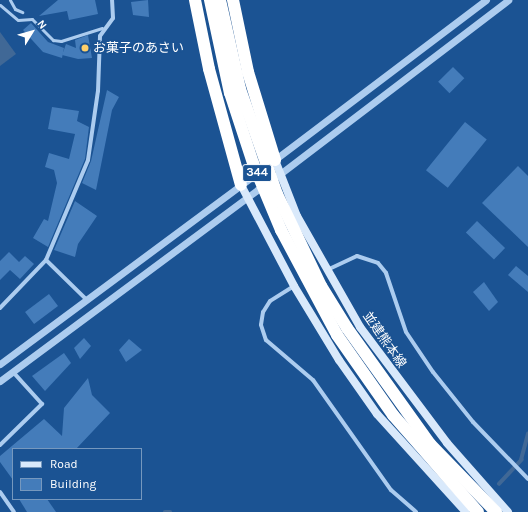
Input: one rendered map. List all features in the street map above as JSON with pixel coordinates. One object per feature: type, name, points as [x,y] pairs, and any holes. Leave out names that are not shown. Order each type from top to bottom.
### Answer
[{"type":"highway","points":[[195,0],[197,16],[241,185]]},
{"type":"highway","name":"344","points":[[210,0],[230,93],[264,191],[342,331],[393,415],[478,512]]},
{"type":"highway","name":"344","points":[[220,0],[240,89],[277,194],[342,331],[430,444],[496,512]]},
{"type":"highway","points":[[233,0],[239,30],[275,160]]},
{"type":"main road","name":"並建熊本線","points":[[275,160],[297,216],[325,271],[399,382],[508,512]]},
{"type":"main road","points":[[241,185],[294,286],[377,414],[466,512]]},
{"type":"street","points":[[0,308],[46,260],[88,160],[102,28],[113,18],[112,0]]},
{"type":"street","points":[[0,364],[275,160],[486,0]]},
{"type":"street","points":[[0,381],[281,173],[508,0]]},
{"type":"street","points":[[205,212],[213,223]]},
{"type":"street","points":[[325,271],[357,256],[378,264],[386,273],[406,332],[429,366],[473,422],[528,479]]},
{"type":"street","points":[[46,260],[87,300]]},
{"type":"street","points":[[294,286],[270,301],[263,312],[261,325],[266,340],[313,380],[391,490],[416,512]]},
{"type":"street","points":[[0,445],[42,404],[13,372]]},
{"type":"street","points":[[0,492],[14,512]]},
{"type":"lane","points":[[10,0],[15,9],[22,12]]},
{"type":"lane","points":[[0,5],[18,20],[32,19],[53,40],[61,41],[102,28]]},
{"type":"water","points":[[0,32],[16,54],[0,66]]},
{"type":"building","points":[[58,0],[95,0],[98,14],[69,20],[67,11],[39,16]]},
{"type":"building","points":[[148,0],[149,17],[133,15],[131,2]]},
{"type":"building","points":[[31,23],[48,42],[64,48],[62,58],[43,52],[23,30]]},
{"type":"building","points":[[88,35],[92,58],[78,59],[62,55],[66,44],[76,48],[75,40]]},
{"type":"building","points":[[453,67],[464,78],[449,93],[438,82]]},
{"type":"building","points":[[107,90],[119,97],[112,110],[96,190],[82,183],[91,161]]},
{"type":"building","points":[[52,107],[79,111],[77,121],[89,127],[85,159],[48,247],[33,238],[44,219],[48,221],[57,183],[54,170],[45,167],[49,153],[69,159],[75,134],[48,129]]},
{"type":"building","points":[[465,122],[487,140],[448,188],[426,170]]},
{"type":"building","points":[[518,166],[528,176],[528,247],[482,203]]},
{"type":"building","points":[[75,201],[97,216],[78,244],[75,257],[54,250]]},
{"type":"building","points":[[477,221],[505,248],[494,260],[466,233]]},
{"type":"building","points":[[9,252],[19,262],[25,256],[34,264],[20,279],[10,270],[0,280],[0,261]]},
{"type":"building","points":[[516,266],[528,276],[528,292],[508,275]]},
{"type":"building","points":[[484,282],[498,302],[489,311],[473,292]]},
{"type":"building","points":[[49,294],[58,306],[34,324],[25,312]]},
{"type":"building","points":[[84,338],[91,346],[80,359],[74,348]]},
{"type":"building","points":[[129,339],[142,350],[126,362],[119,350]]},
{"type":"building","points":[[64,353],[71,363],[45,391],[32,376]]},
{"type":"building","points":[[88,378],[92,395],[110,413],[77,448],[12,448],[12,479],[0,462],[0,456],[44,419],[62,436],[64,408]]},
{"type":"building","points":[[20,500],[48,500],[56,512],[27,512]]},
{"type":"waterway","points":[[499,484],[521,460],[528,434]]},
{"type":"waterway","points":[[165,512],[170,512]]},
{"type":"place","name":"お菓子のあさい","points":[[85,48]]}]
